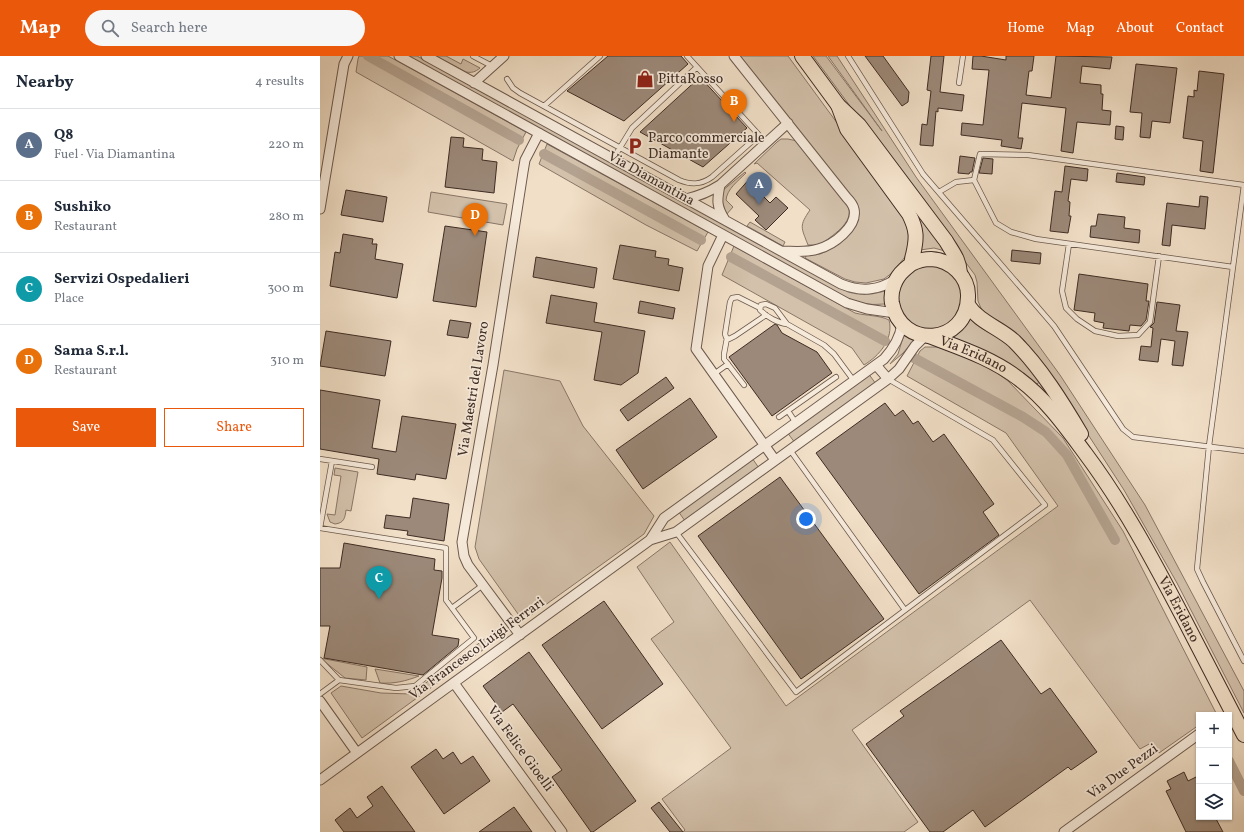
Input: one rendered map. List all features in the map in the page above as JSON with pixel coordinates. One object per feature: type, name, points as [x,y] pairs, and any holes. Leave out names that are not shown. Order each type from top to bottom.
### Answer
[{"type":"main road","points":[[802,56],[838,105],[860,125],[946,241],[957,258],[960,273]]},
{"type":"main road","points":[[838,105],[846,129],[909,214],[915,226],[916,235],[911,264]]},
{"type":"main road","points":[[898,318],[892,301],[892,289],[903,270],[911,264],[921,260],[932,259],[942,261],[952,266],[960,273],[966,283],[969,294],[968,305]]},
{"type":"main road","name":"Via Eridano","points":[[927,336],[938,335],[954,328],[965,314],[968,305]]},
{"type":"main road","name":"Via Eridano","points":[[968,305],[971,310],[983,320],[1002,331],[1013,340],[1031,360],[1075,424],[1154,563],[1229,712]]},
{"type":"main road","name":"Via Eridano","points":[[898,318],[913,332],[987,359],[1030,387],[1061,421],[1109,486]]},
{"type":"main road","name":"Via Eridano","points":[[1232,717],[1244,735]]},
{"type":"street","points":[[320,209],[344,64],[348,56]]},
{"type":"street","name":"Via Diamantina","points":[[399,56],[847,303],[898,318]]},
{"type":"street","name":"Via Diamantina","points":[[426,56],[834,281],[850,288],[866,289],[878,288],[897,278]]},
{"type":"street","points":[[474,83],[504,56]]},
{"type":"street","points":[[734,56],[853,206],[855,214],[850,226],[842,235],[825,246],[817,249],[801,251],[780,251]]},
{"type":"street","points":[[686,199],[706,193],[720,185],[788,123]]},
{"type":"street","name":"Via Maestri del Lavoro","points":[[520,635],[468,565],[464,556],[462,542],[493,366],[525,160],[539,133]]},
{"type":"street","points":[[720,185],[717,203],[720,212],[726,221]]},
{"type":"street","points":[[723,235],[708,266],[696,349],[775,460]]},
{"type":"street","name":"Via Francesco Luigi Ferrari","points":[[650,540],[664,518],[884,359],[894,347],[900,336],[898,318]]},
{"type":"street","name":"Via Francesco Luigi Ferrari","points":[[320,780],[650,540],[676,532],[888,379],[899,369],[915,346],[927,336]]},
{"type":"street","points":[[876,365],[888,379]]},
{"type":"street","name":"Via Felice Gioelli","points":[[454,682],[562,832]]},
{"type":"street","points":[[320,701],[357,753]]},
{"type":"street","name":"Via Due Pezzi","points":[[1064,832],[1196,736]]},
{"type":"lane","points":[[472,56],[492,66]]},
{"type":"lane","points":[[544,106],[600,56]]},
{"type":"lane","points":[[507,79],[513,88],[544,106],[679,180],[689,184],[697,184],[712,178],[760,135],[687,56]]},
{"type":"lane","points":[[848,56],[923,174],[1054,326],[1123,429],[1134,436],[1244,451]]},
{"type":"lane","points":[[959,83],[963,56]]},
{"type":"lane","points":[[613,159],[632,128],[698,67]]},
{"type":"lane","points":[[1233,267],[1036,239],[1011,232],[996,223],[974,180],[980,154],[1028,155],[1244,185],[1209,446],[1197,569],[1202,582],[1244,661]]},
{"type":"lane","points":[[938,192],[956,182],[974,180]]},
{"type":"lane","points":[[1069,244],[1062,291],[1066,308],[1077,319],[1095,331],[1118,336],[1138,335],[1150,322],[1159,256]]},
{"type":"lane","points":[[744,386],[724,358],[727,338],[725,334],[730,302],[732,298],[738,296],[760,308],[766,315],[787,324],[824,345],[834,354],[854,381]]},
{"type":"lane","points":[[760,308],[761,305],[764,304],[770,305],[778,311],[787,324]]},
{"type":"lane","points":[[727,338],[729,339],[735,336],[766,315]]},
{"type":"lane","points":[[714,374],[728,364]]},
{"type":"lane","points":[[779,418],[836,377]]},
{"type":"lane","points":[[676,532],[796,692],[1044,505],[993,440],[888,379]]},
{"type":"lane","points":[[788,411],[796,423]]},
{"type":"lane","points":[[790,450],[905,610]]},
{"type":"lane","points":[[320,459],[372,467]]},
{"type":"lane","points":[[320,660],[339,680],[396,688],[415,686],[474,638],[446,600],[446,548],[320,528],[332,461]]},
{"type":"lane","points":[[452,608],[483,585]]},
{"type":"lane","points":[[320,694],[339,680]]},
{"type":"shaded area","points":[[359,56],[388,56],[526,132],[517,149],[513,161],[356,72]]},
{"type":"shaded area","points":[[408,56],[417,56],[848,292],[866,294],[885,291],[885,304],[863,303],[842,295]]},
{"type":"shaded area","points":[[436,56],[446,56],[461,64],[463,59],[480,68],[473,72],[466,72]]},
{"type":"shaded area","points":[[740,56],[788,56],[898,206],[909,230],[908,253],[893,272],[884,279],[866,283],[855,282],[845,279],[805,258],[807,254],[820,254],[827,251],[850,232],[853,200]]},
{"type":"shaded area","points":[[813,56],[826,56],[882,131],[828,56],[837,56],[916,177],[1060,375],[1145,505],[1244,691],[1244,713],[1177,583],[1124,490],[1076,416],[1024,340],[1010,329],[983,313],[978,301],[975,275]]},
{"type":"shaded area","points":[[781,139],[797,141],[848,206],[848,218],[845,223],[836,233],[820,245],[808,245],[802,227],[810,210],[757,163],[754,164]]},
{"type":"shaded area","points":[[547,144],[708,232],[697,251],[646,225],[539,164]]},
{"type":"shaded area","points":[[745,172],[746,173],[728,192],[726,200],[733,207],[726,215],[720,197],[722,191]]},
{"type":"shaded area","points":[[431,192],[507,204],[503,225],[428,212]]},
{"type":"shaded area","points":[[910,201],[945,251],[934,248],[920,250]]},
{"type":"shaded area","points":[[750,222],[785,242],[783,246],[747,226]]},
{"type":"shaded area","points":[[734,246],[855,313],[881,317],[889,320],[889,334],[880,352],[864,365],[852,348],[722,275]]},
{"type":"shaded area","points":[[941,264],[959,278],[964,300],[955,320],[935,331],[913,327],[897,311],[896,288],[908,269]]},
{"type":"shaded area","points":[[970,319],[979,327],[1013,346],[1040,382],[1035,385],[941,338],[962,329]]},
{"type":"shaded area","points":[[904,334],[915,340],[890,364],[898,354]]},
{"type":"shaded area","points":[[925,347],[937,347],[961,355],[992,369],[1008,381],[1063,438],[1123,531],[1215,712],[1196,712],[1196,727],[1159,753],[1151,743],[1140,749],[1030,600],[852,730],[918,822],[904,832],[683,832],[685,830],[662,799],[731,748],[651,639],[674,622],[637,567],[670,542],[786,706],[1058,506],[1006,433],[907,376],[920,351]]},
{"type":"shaded area","points":[[504,370],[560,381],[583,426],[654,516],[644,534],[523,621],[479,559],[475,547]]},
{"type":"shaded area","points":[[868,373],[876,384],[795,443],[787,432]]},
{"type":"shaded area","points":[[752,458],[759,468],[685,521],[678,511]]},
{"type":"shaded area","points":[[335,468],[358,472],[351,511],[346,510],[344,520],[335,524],[330,522],[327,514],[335,515],[341,476],[334,475]]},
{"type":"shaded area","points":[[502,626],[506,633],[362,738],[331,693],[341,686],[381,693],[411,694]]},
{"type":"shaded area","points":[[320,658],[367,667],[366,680],[345,678]]},
{"type":"shaded area","points":[[375,669],[419,676],[400,682],[380,683]]},
{"type":"building","points":[[608,56],[681,56],[688,64],[624,121],[567,91]]},
{"type":"building","points":[[865,56],[883,56],[909,92],[908,102],[902,106]]},
{"type":"building","points":[[931,56],[944,56],[940,92],[964,95],[962,111],[938,108],[938,112],[936,111],[933,146],[920,145],[922,124],[927,125],[931,91],[927,90]]},
{"type":"building","points":[[973,56],[1006,60],[1006,56],[1034,56],[1032,71],[1029,71],[1026,95],[1051,98],[1056,56],[1112,57],[1110,69],[1082,66],[1080,83],[1101,85],[1101,94],[1103,94],[1102,110],[1111,111],[1110,125],[1077,122],[1073,153],[1061,151],[1066,108],[1022,103],[1018,138],[1023,138],[1021,149],[1001,146],[1002,140],[961,135],[962,123],[983,125],[989,70],[972,69]]},
{"type":"building","points":[[1136,64],[1177,68],[1170,123],[1152,121],[1150,138],[1140,137],[1142,113],[1130,112]]},
{"type":"building","points":[[1199,71],[1224,74],[1213,173],[1200,171],[1203,141],[1183,138],[1188,96],[1194,97],[1194,90],[1197,91]]},
{"type":"building","points":[[700,77],[747,128],[703,167],[640,132]]},
{"type":"building","points":[[1116,126],[1124,127],[1123,140],[1115,139]]},
{"type":"building","points":[[451,137],[464,138],[463,147],[483,149],[482,160],[497,162],[494,193],[445,187]]},
{"type":"building","points":[[960,156],[975,158],[972,172],[969,174],[958,173]]},
{"type":"building","points":[[983,158],[993,159],[992,174],[979,173]]},
{"type":"building","points":[[1065,166],[1088,169],[1087,181],[1071,179],[1068,201],[1070,202],[1069,216],[1071,216],[1068,233],[1050,231],[1055,191],[1062,192]]},
{"type":"building","points":[[1117,173],[1145,177],[1144,185],[1116,182]]},
{"type":"building","points":[[752,176],[763,186],[758,191],[770,203],[776,197],[788,208],[766,230],[755,220],[759,216],[736,194]]},
{"type":"building","points":[[346,190],[387,197],[383,222],[341,215]]},
{"type":"building","points":[[1200,196],[1208,197],[1205,229],[1172,225],[1170,246],[1162,245],[1167,203],[1199,207]]},
{"type":"building","points":[[1098,214],[1125,217],[1124,228],[1140,230],[1139,243],[1090,237],[1091,226],[1096,226]]},
{"type":"building","points":[[445,226],[487,232],[476,307],[433,301]]},
{"type":"building","points":[[343,234],[373,239],[372,244],[377,244],[375,259],[403,264],[397,298],[330,286],[335,252],[340,253]]},
{"type":"building","points":[[620,245],[656,251],[655,257],[669,259],[668,265],[683,268],[679,291],[613,279]]},
{"type":"building","points":[[1012,250],[1041,253],[1040,264],[1011,261]]},
{"type":"building","points":[[536,257],[597,268],[594,288],[533,277]]},
{"type":"building","points":[[1079,274],[1148,284],[1146,301],[1149,301],[1146,320],[1141,326],[1130,325],[1129,331],[1103,328],[1104,323],[1094,321],[1095,313],[1074,310]]},
{"type":"building","points":[[551,295],[597,303],[594,322],[645,331],[638,373],[621,385],[594,380],[602,332],[546,323]]},
{"type":"building","points":[[640,301],[675,308],[673,319],[638,313]]},
{"type":"building","points":[[1157,302],[1180,305],[1176,331],[1188,332],[1183,366],[1172,365],[1175,341],[1161,339],[1158,362],[1139,360],[1141,346],[1151,347],[1153,328],[1150,327],[1154,323]]},
{"type":"building","points":[[450,320],[471,323],[468,338],[447,335]]},
{"type":"building","points":[[775,324],[782,333],[817,352],[832,373],[772,416],[729,357]]},
{"type":"building","points":[[326,331],[391,341],[385,376],[320,366]]},
{"type":"building","points":[[666,377],[674,388],[628,421],[620,410]]},
{"type":"building","points":[[320,390],[380,400],[372,448],[396,452],[402,416],[456,424],[446,479],[416,474],[415,480],[377,474],[379,459],[320,449]]},
{"type":"building","points":[[690,398],[717,437],[643,489],[616,450]]},
{"type":"building","points":[[885,403],[895,416],[903,410],[913,424],[918,421],[933,442],[944,434],[994,504],[983,512],[999,535],[919,594],[816,453]]},
{"type":"building","points":[[780,477],[884,619],[801,679],[698,536]]},
{"type":"building","points":[[413,498],[449,504],[444,541],[407,535],[408,531],[384,528],[386,515],[410,518]]},
{"type":"building","points":[[344,543],[435,559],[434,570],[442,571],[442,578],[432,635],[459,639],[458,646],[423,675],[324,658],[330,626],[320,626],[320,568],[340,568]]},
{"type":"building","points":[[604,601],[663,684],[602,729],[542,645]]},
{"type":"building","points":[[1001,640],[1041,694],[1050,688],[1097,752],[1071,770],[1068,767],[985,827],[973,810],[943,832],[930,832],[866,744],[904,716],[900,711]]},
{"type":"building","points":[[529,652],[636,801],[593,832],[591,832],[552,777],[562,770],[513,704],[502,712],[483,686]]},
{"type":"building","points":[[436,749],[443,759],[453,752],[461,764],[473,756],[490,781],[444,814],[411,767]]},
{"type":"building","points":[[1184,772],[1188,781],[1196,777],[1196,820],[1217,820],[1223,832],[1186,832],[1166,791],[1171,789],[1167,781]]},
{"type":"building","points":[[382,786],[415,832],[344,832],[335,820],[350,808],[357,818],[373,806],[367,797]]},
{"type":"building","points":[[659,802],[683,832],[670,832],[651,808]]},
{"type":"building","points":[[514,807],[532,832],[479,832]]},
{"type":"waterway","points":[[368,56],[519,140]]},
{"type":"waterway","points":[[544,154],[701,240]]},
{"type":"waterway","points":[[731,257],[885,341]]},
{"type":"waterway","points":[[914,358],[1023,417],[1046,432],[1067,455],[1115,540]]},
{"type":"waterway","points":[[1232,767],[1244,791]]},
{"type":"place","name":"PittaRosso","points":[[645,79]]},
{"type":"place","name":"Sushiko","points":[[734,122]]},
{"type":"place","name":"Parco commerciale Diamante","points":[[635,146]]},
{"type":"place","name":"Q8","points":[[759,205]]},
{"type":"place","name":"Sama S.r.l.","points":[[475,236]]},
{"type":"place","name":"Servizi Ospedalieri","points":[[379,599]]}]
